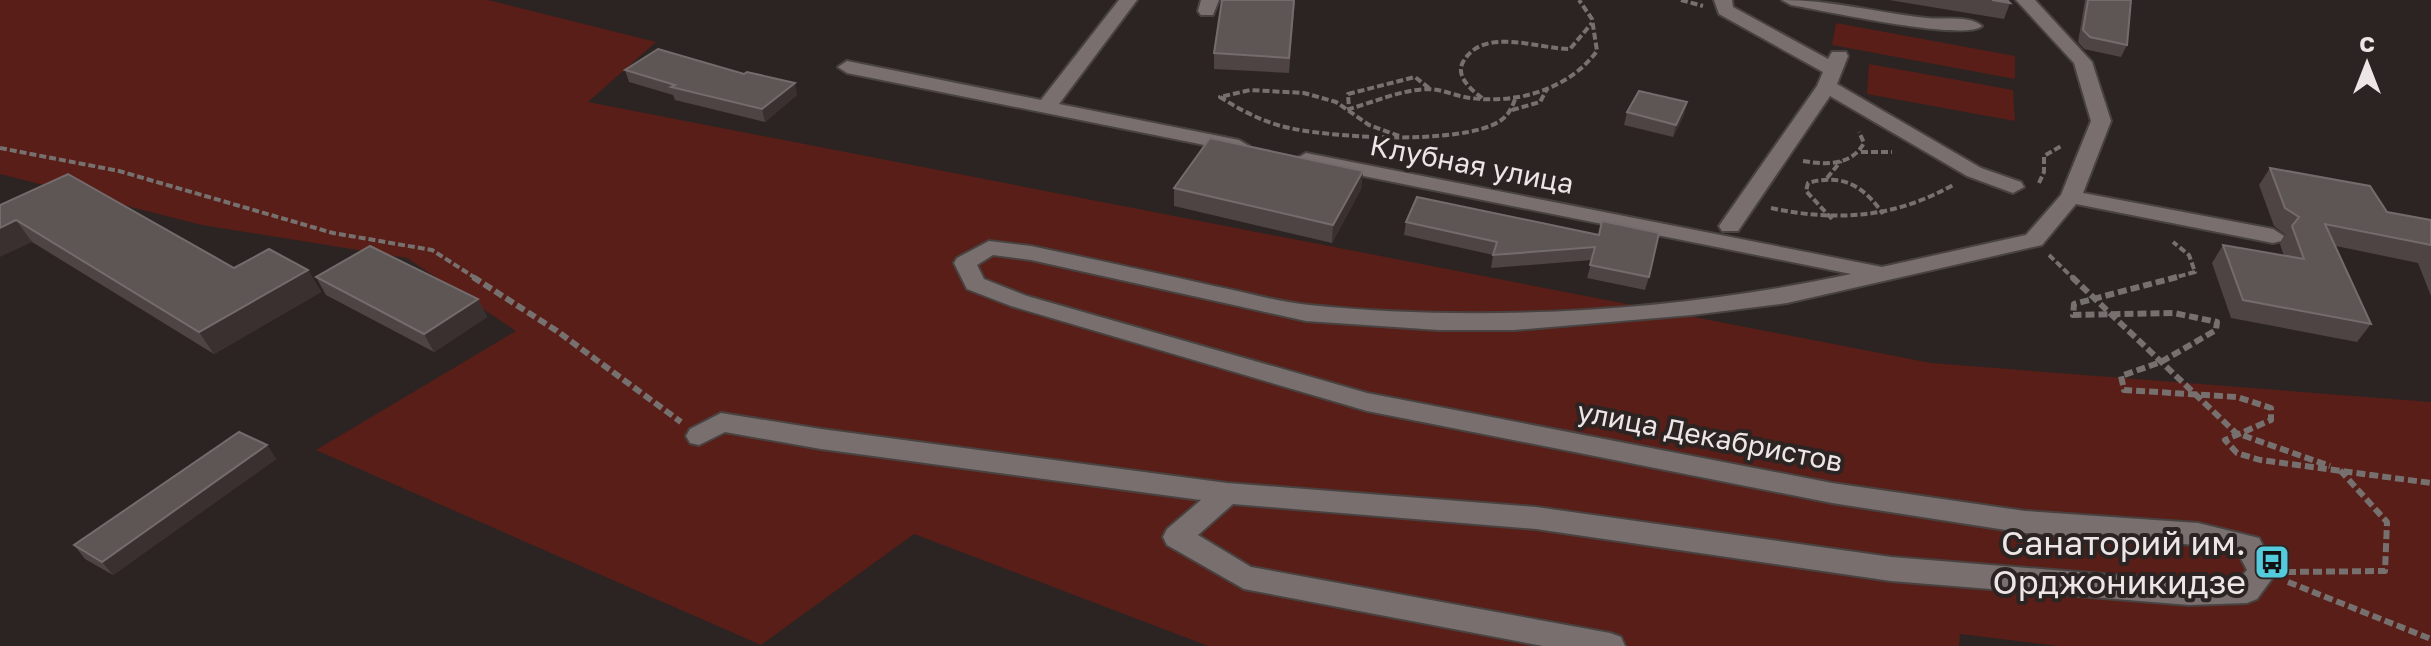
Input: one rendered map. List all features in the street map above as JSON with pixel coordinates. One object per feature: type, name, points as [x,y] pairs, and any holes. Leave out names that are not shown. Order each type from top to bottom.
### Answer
[{"type":"street","points":[[1046,107],[1128,0]]},
{"type":"street","points":[[1723,0],[1725,10],[1833,71],[1974,172],[2013,187]]},
{"type":"street","points":[[1791,0],[1928,24],[1973,26]]},
{"type":"street","points":[[2025,0],[2083,62],[2101,121],[2068,201],[2034,240]]},
{"type":"street","name":"Клубная улица","points":[[847,67],[1835,265],[1889,273]]},
{"type":"street","points":[[1730,226],[1833,71]]},
{"type":"street","points":[[2068,201],[2273,236]]},
{"type":"street","name":"улица Декабристов","points":[[2034,240],[1787,295],[1692,307],[1514,322],[1439,322],[1306,313],[1031,253],[989,248],[965,263],[975,284],[1019,301],[1367,402],[1832,493],[2025,522],[2198,534],[2249,546],[2262,572]]},
{"type":"street","points":[[699,436],[721,422],[821,439],[1227,493],[1536,518],[1891,569],[2189,593],[2247,591],[2262,572]]},
{"type":"street","points":[[1227,493],[1177,537],[1244,577],[1610,646]]},
{"type":"path","points":[[1349,109],[1348,94],[1415,77],[1443,94],[1482,98],[1516,96],[1566,82],[1590,63],[1597,51],[1593,22],[1579,1],[1591,0]]},
{"type":"path","points":[[1482,98],[1463,80],[1460,70],[1463,61],[1471,54],[1483,46],[1511,42],[1570,49],[1593,22]]},
{"type":"path","points":[[1349,109],[1429,88]]},
{"type":"path","points":[[1399,136],[1369,125],[1349,109],[1281,90],[1237,91],[1220,97],[1239,109],[1286,128],[1399,136],[1482,130],[1512,110],[1540,102],[1547,89]]},
{"type":"path","points":[[1512,110],[1516,96]]},
{"type":"path","points":[[1779,156],[1810,162],[1841,161],[1861,152],[1864,143],[1858,131]]},
{"type":"path","points":[[2068,201],[2035,193],[2044,172],[2044,156],[2069,138]]},
{"type":"path","points":[[0,148],[119,171],[333,233],[432,250],[557,331],[699,436]]},
{"type":"path","points":[[1827,178],[1841,161]]},
{"type":"path","points":[[1747,202],[1799,215],[1854,220],[1883,214],[1941,193],[1974,172]]},
{"type":"path","points":[[1832,219],[1806,191],[1808,183],[1827,178],[1860,185],[1870,193],[1883,214]]},
{"type":"path","points":[[2034,240],[2236,433],[2339,469],[2387,522],[2385,571],[2262,572]]},
{"type":"path","points":[[2163,240],[2175,242],[2189,255],[2195,272],[2074,304],[2073,315],[2174,313],[2217,322],[2216,330],[2161,362],[2121,376],[2124,390],[2145,395],[2252,398],[2271,408],[2271,420],[2225,440],[2237,453],[2260,460],[2431,483]]},
{"type":"path","points":[[2262,572],[2431,639]]},
{"type":"shaded area","points":[[0,0],[488,0],[656,42],[588,102],[1931,363],[2431,402],[2431,646],[2058,646],[1960,634],[1959,646],[1208,646],[914,534],[761,645],[316,450],[516,331],[407,258],[202,225],[0,174]]},
{"type":"shaded area","points":[[1836,23],[2015,56],[2015,79],[1832,45]]},
{"type":"shaded area","points":[[1869,64],[2013,90],[2015,121],[1867,94]]},
{"type":"building","points":[[1222,0],[1294,0],[1289,58],[1214,53]]},
{"type":"building","points":[[2088,0],[2131,0],[2127,45],[2090,37],[2083,30]]},
{"type":"building","points":[[658,49],[744,74],[747,72],[795,83],[762,109],[671,87],[675,85],[625,70]]},
{"type":"building","points":[[1639,91],[1687,102],[1676,125],[1627,112]]},
{"type":"building","points":[[1210,138],[1363,171],[1333,225],[1174,188]]},
{"type":"building","points":[[2270,168],[2370,186],[2387,212],[2431,220],[2431,245],[2325,224],[2371,324],[2243,300],[2223,245],[2304,259],[2292,226],[2299,217],[2285,208]]},
{"type":"building","points":[[68,174],[234,268],[269,249],[308,270],[199,332],[16,220],[0,228],[0,205]]},
{"type":"building","points":[[1417,197],[1599,235],[1602,221],[1659,233],[1649,277],[1590,265],[1595,247],[1493,255],[1497,242],[1406,222]]},
{"type":"building","points":[[370,246],[478,299],[424,334],[316,277]]},
{"type":"building","points":[[239,432],[267,445],[102,562],[74,545]]},
{"type":"place","name":"Санаторий им. Орджоникидзе","points":[[2272,562]]}]
